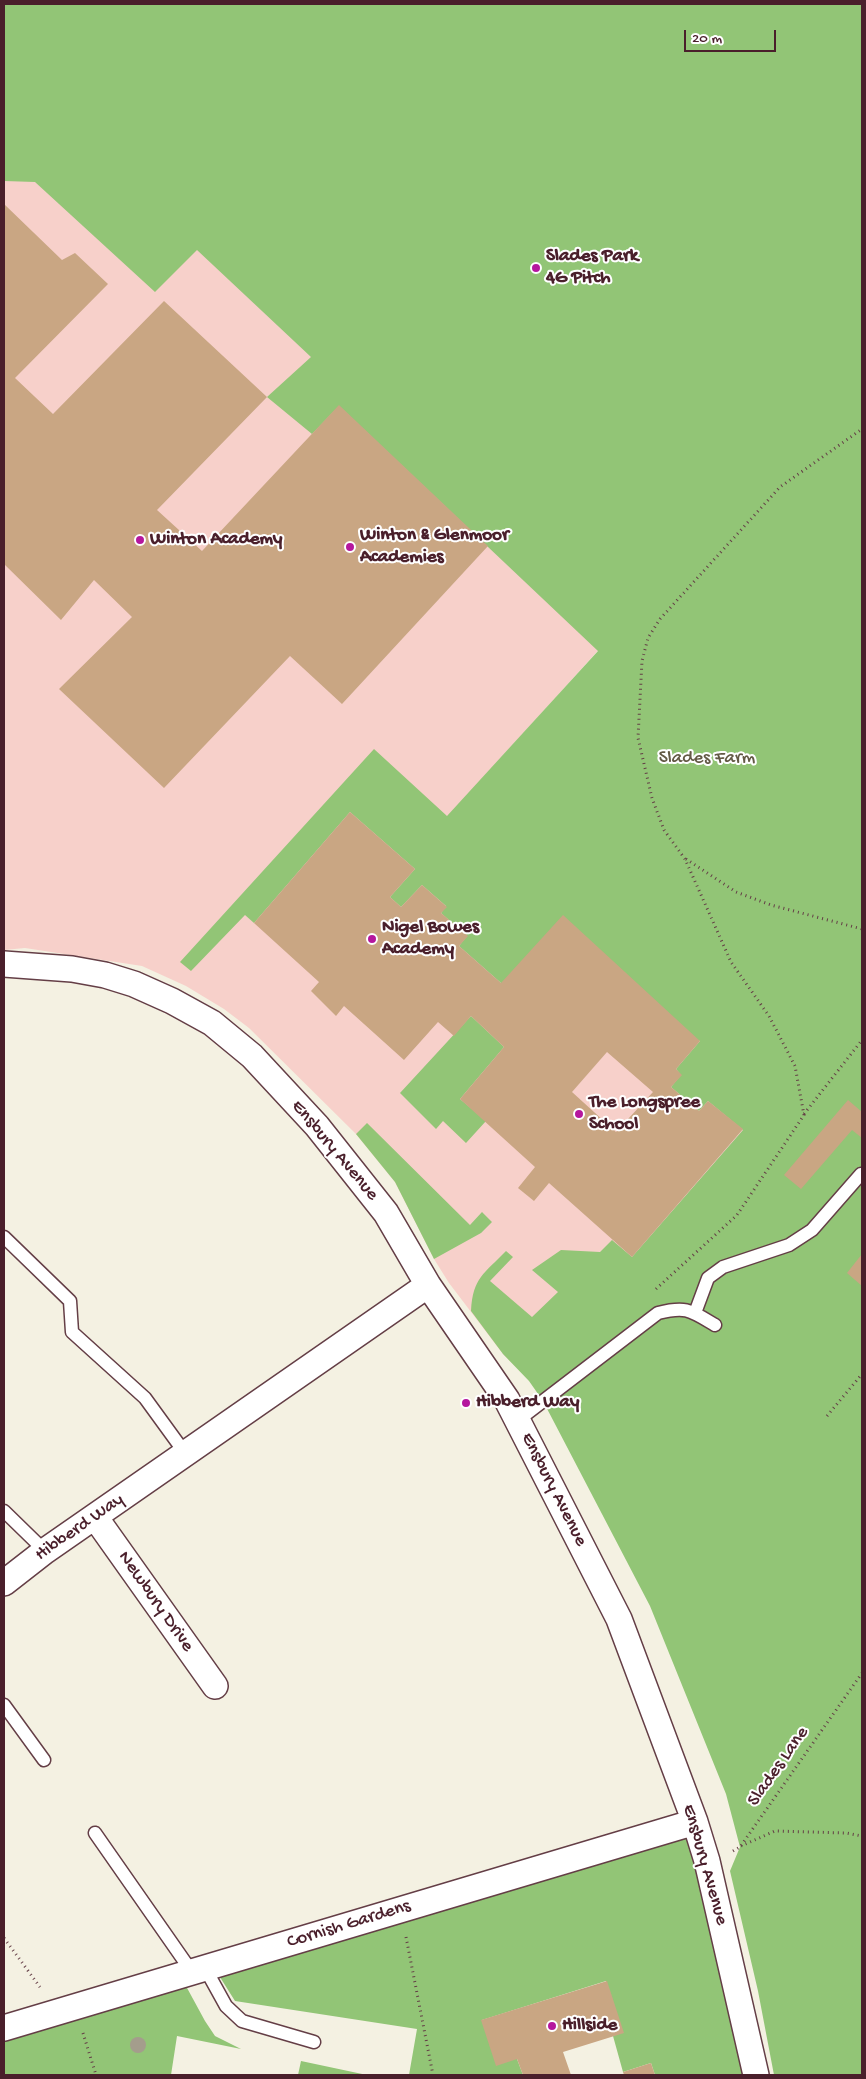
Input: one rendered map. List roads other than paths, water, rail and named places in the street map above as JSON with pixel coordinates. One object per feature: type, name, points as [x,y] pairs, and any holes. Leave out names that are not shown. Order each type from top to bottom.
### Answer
[{"type":"street","name":"Ensbury Avenue","points":[[4,964],[106,975],[134,984],[212,1022],[252,1056],[317,1126],[386,1213],[428,1285],[506,1400],[619,1619],[695,1822],[707,1861],[756,2075]]},
{"type":"street","name":"Hibberd Way","points":[[4,1583],[45,1551],[428,1285]]},
{"type":"street","name":"Newbury Drive","points":[[95,1517],[215,1686]]},
{"type":"street","name":"Cornish Gardens","points":[[4,2028],[695,1822]]},
{"type":"lane","points":[[695,1313],[708,1278],[723,1267],[788,1245],[812,1230],[860,1174]]},
{"type":"lane","points":[[4,1237],[70,1301],[72,1332],[145,1398],[185,1453]]},
{"type":"lane","points":[[517,1421],[658,1313],[677,1308],[695,1313],[715,1325]]},
{"type":"lane","points":[[4,1511],[45,1551]]},
{"type":"lane","points":[[4,1705],[44,1760]]},
{"type":"lane","points":[[95,1833],[226,2006],[242,2021],[314,2042]]},
{"type":"place","name":"Slades Park 4G Pitch","points":[[536,268]]},
{"type":"place","name":"Winton Academy","points":[[140,540]]},
{"type":"place","name":"Winton & Glenmoor Academies","points":[[350,547]]},
{"type":"place","name":"Nigel Bowes Academy","points":[[372,939]]},
{"type":"place","name":"The Longspree School","points":[[579,1114]]},
{"type":"place","name":"Hibberd Way","points":[[466,1403]]},
{"type":"place","name":"Hillside","points":[[552,2026]]},
{"type":"park label","name":"Slades Farm","points":[[707,759]]}]
